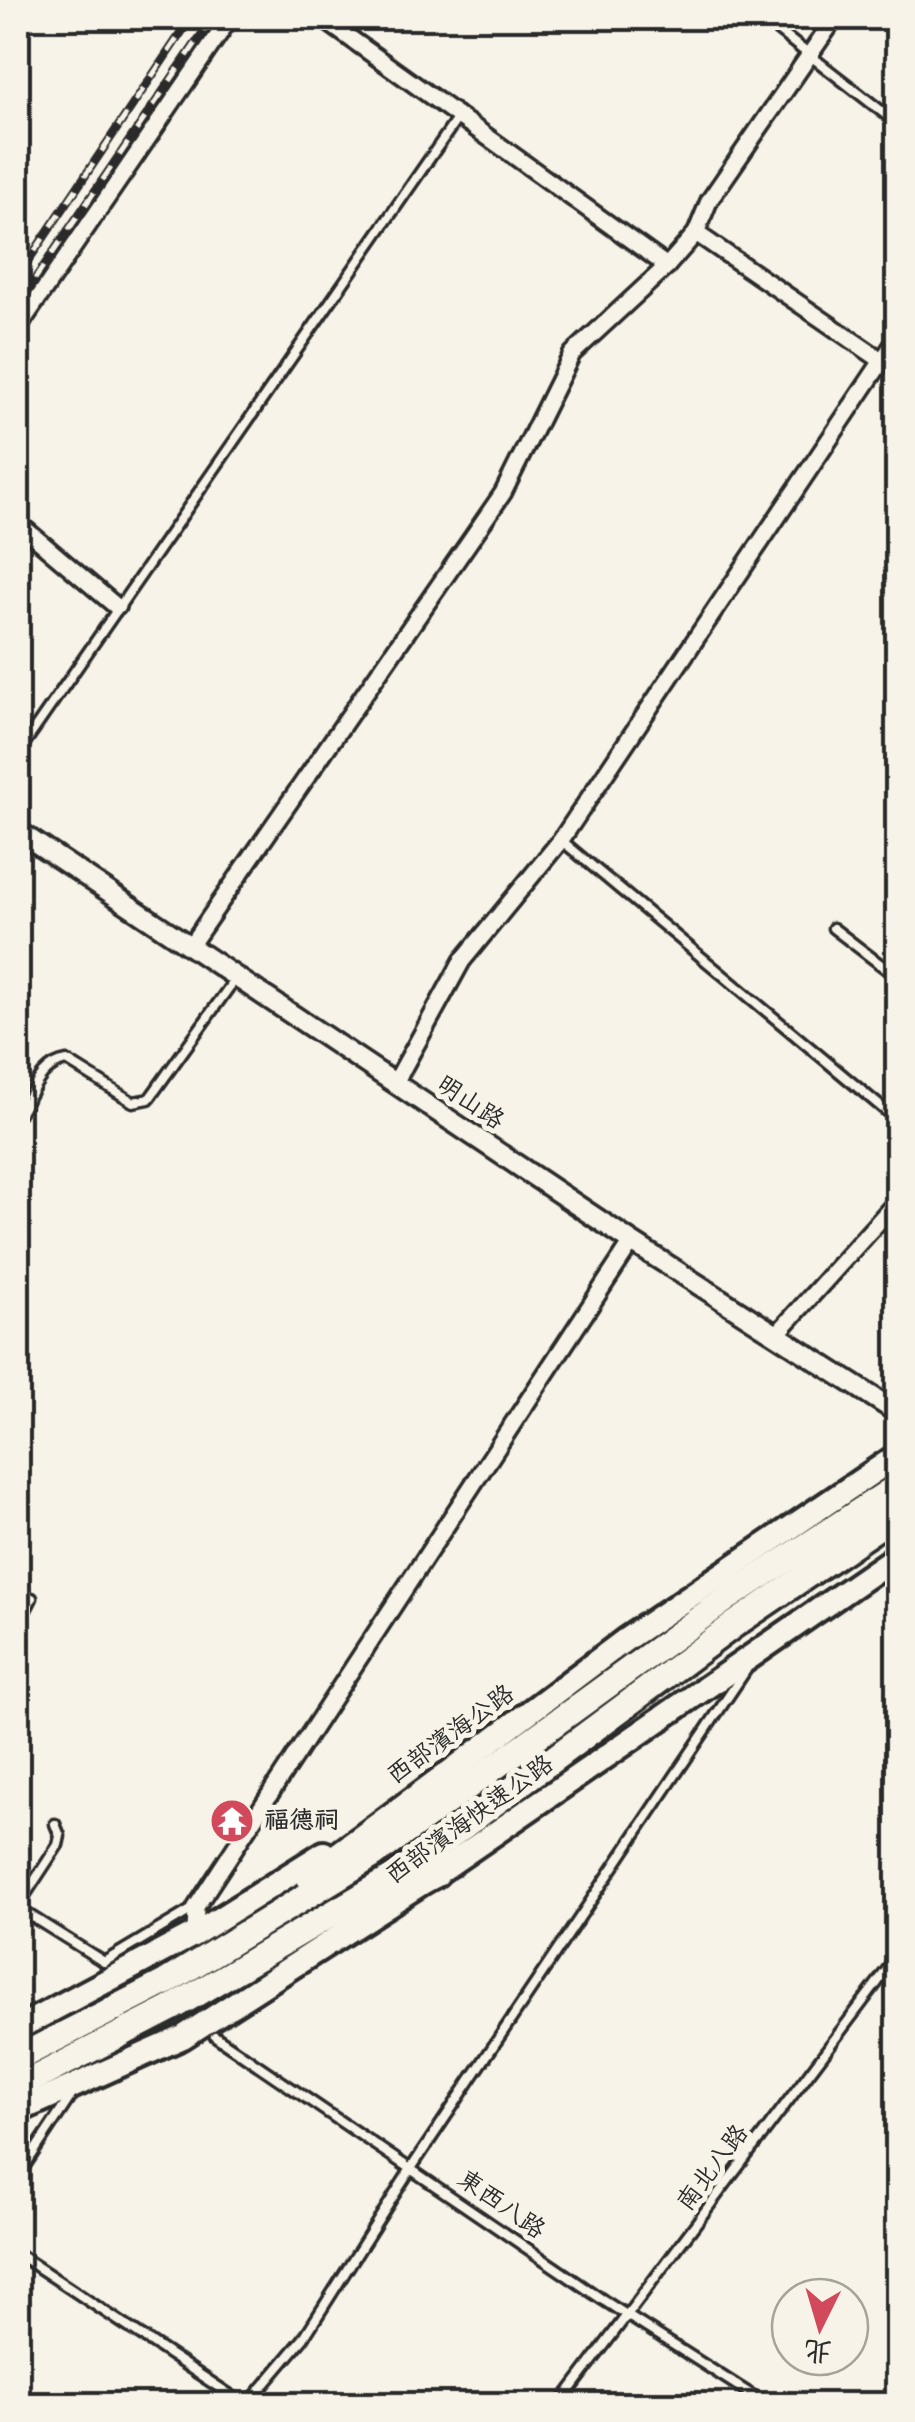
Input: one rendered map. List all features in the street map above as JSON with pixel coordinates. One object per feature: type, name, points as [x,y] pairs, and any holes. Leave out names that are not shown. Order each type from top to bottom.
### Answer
[{"type":"highway","name":"西部濱海快速公路","points":[[18,2058],[166,1982],[375,1854],[729,1597],[898,1486]]},
{"type":"highway","name":"西部濱海快速公路","points":[[18,2087],[170,2009],[396,1876],[735,1624],[898,1514]]},
{"type":"highway","points":[[166,1982],[446,1776]]},
{"type":"highway","points":[[170,2009],[436,1874]]},
{"type":"main road","name":"西部濱海公路","points":[[18,2028],[195,1934],[446,1776],[626,1640],[898,1456]]},
{"type":"main road","points":[[18,2111],[183,2036],[436,1874],[898,1554]]},
{"type":"street","points":[[18,328],[230,18]]},
{"type":"street","points":[[322,18],[667,266]]},
{"type":"street","points":[[190,946],[503,493],[572,354],[667,266],[696,233],[709,201],[834,18]]},
{"type":"street","points":[[696,233],[881,360]]},
{"type":"street","points":[[394,1083],[462,962],[560,840],[775,526],[898,336]]},
{"type":"street","points":[[18,523],[116,607]]},
{"type":"street","name":"明山路","points":[[18,831],[632,1242],[898,1413]]},
{"type":"street","points":[[777,1334],[898,1200]]},
{"type":"street","points":[[195,1934],[196,1907],[632,1242]]},
{"type":"lane","points":[[762,18],[898,124]]},
{"type":"lane","points":[[18,754],[459,116]]},
{"type":"lane","points":[[881,360],[898,372]]},
{"type":"lane","points":[[560,840],[898,1121]]},
{"type":"lane","points":[[833,928],[898,978]]},
{"type":"lane","points":[[18,1116],[41,1075],[52,1063],[66,1061],[132,1102],[149,1098],[236,978]]},
{"type":"lane","points":[[18,1625],[32,1598]]},
{"type":"lane","points":[[18,2254],[246,2404],[303,2339],[412,2167],[757,1654]]},
{"type":"lane","points":[[55,1824],[60,1836],[58,1845],[18,1907],[104,1962],[196,1907]]},
{"type":"lane","name":"南北八路","points":[[560,2404],[898,1955]]},
{"type":"lane","name":"東西八路","points":[[216,2036],[628,2316],[766,2404]]},
{"type":"lane","points":[[18,2176],[78,2085]]},
{"type":"railway","points":[[18,276],[191,18]]},
{"type":"railway","points":[[18,304],[213,18]]},
{"type":"place","name":"福德祠","points":[[232,1821]]}]
